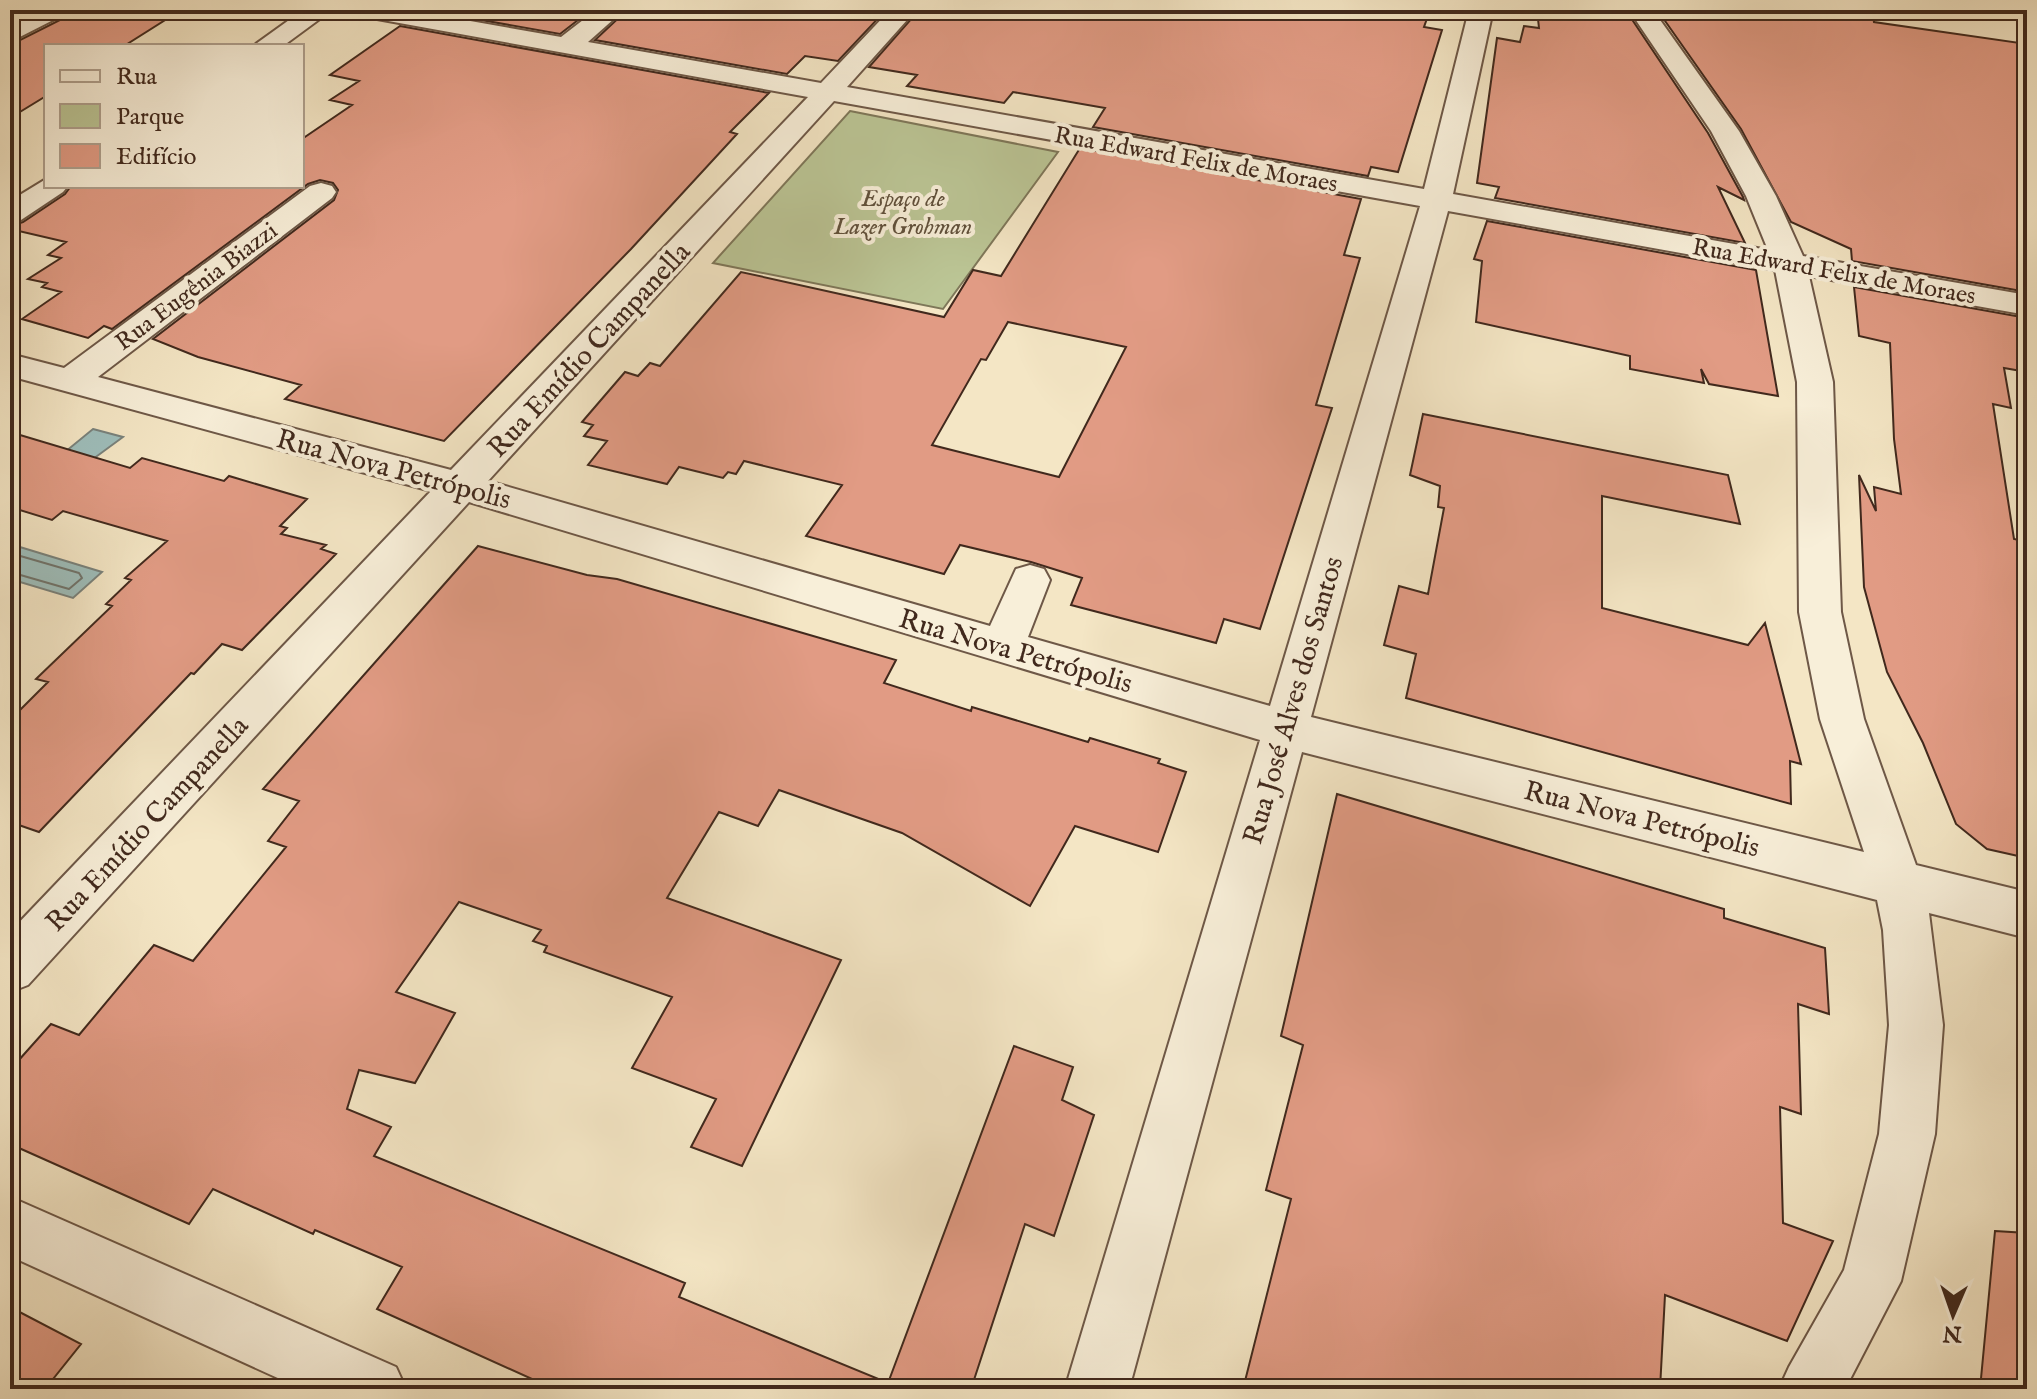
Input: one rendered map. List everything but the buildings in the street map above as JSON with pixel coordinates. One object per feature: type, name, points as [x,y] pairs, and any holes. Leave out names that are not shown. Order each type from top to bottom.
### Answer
[{"type":"street","points":[[10,34],[54,10]]},
{"type":"street","points":[[269,44],[320,10]]},
{"type":"street","name":"Rua Edward Felix de Moraes","points":[[366,10],[2027,305]]},
{"type":"street","points":[[566,46],[612,10]]},
{"type":"street","name":"Rua Emídio Campanella","points":[[10,968],[904,10]]},
{"type":"street","name":"Rua José Alves dos Santos","points":[[1097,1389],[1436,202],[1481,10]]},
{"type":"street","points":[[1641,10],[1725,131],[1761,196],[1790,263],[1815,382],[1820,612],[1842,719],[1898,882],[1908,930],[1916,1025],[1907,1134],[1871,1281],[1811,1389]]},
{"type":"street","points":[[10,214],[50,188]]},
{"type":"street","name":"Rua Eugênia Biazzi","points":[[71,380],[321,192]]},
{"type":"street","name":"Rua Nova Petrópolis","points":[[10,365],[461,486],[1284,729],[2027,915]]},
{"type":"street","points":[[1003,646],[1030,580]]},
{"type":"street","points":[[10,1226],[374,1389]]},
{"type":"green space","name":"Espaço de Lazer Grohman","points":[[850,111],[1058,152],[943,309],[713,263]]},
{"type":"water","points":[[93,429],[123,437],[74,473],[49,465]]},
{"type":"water","points":[[10,544],[102,572],[73,598],[10,579]]}]
